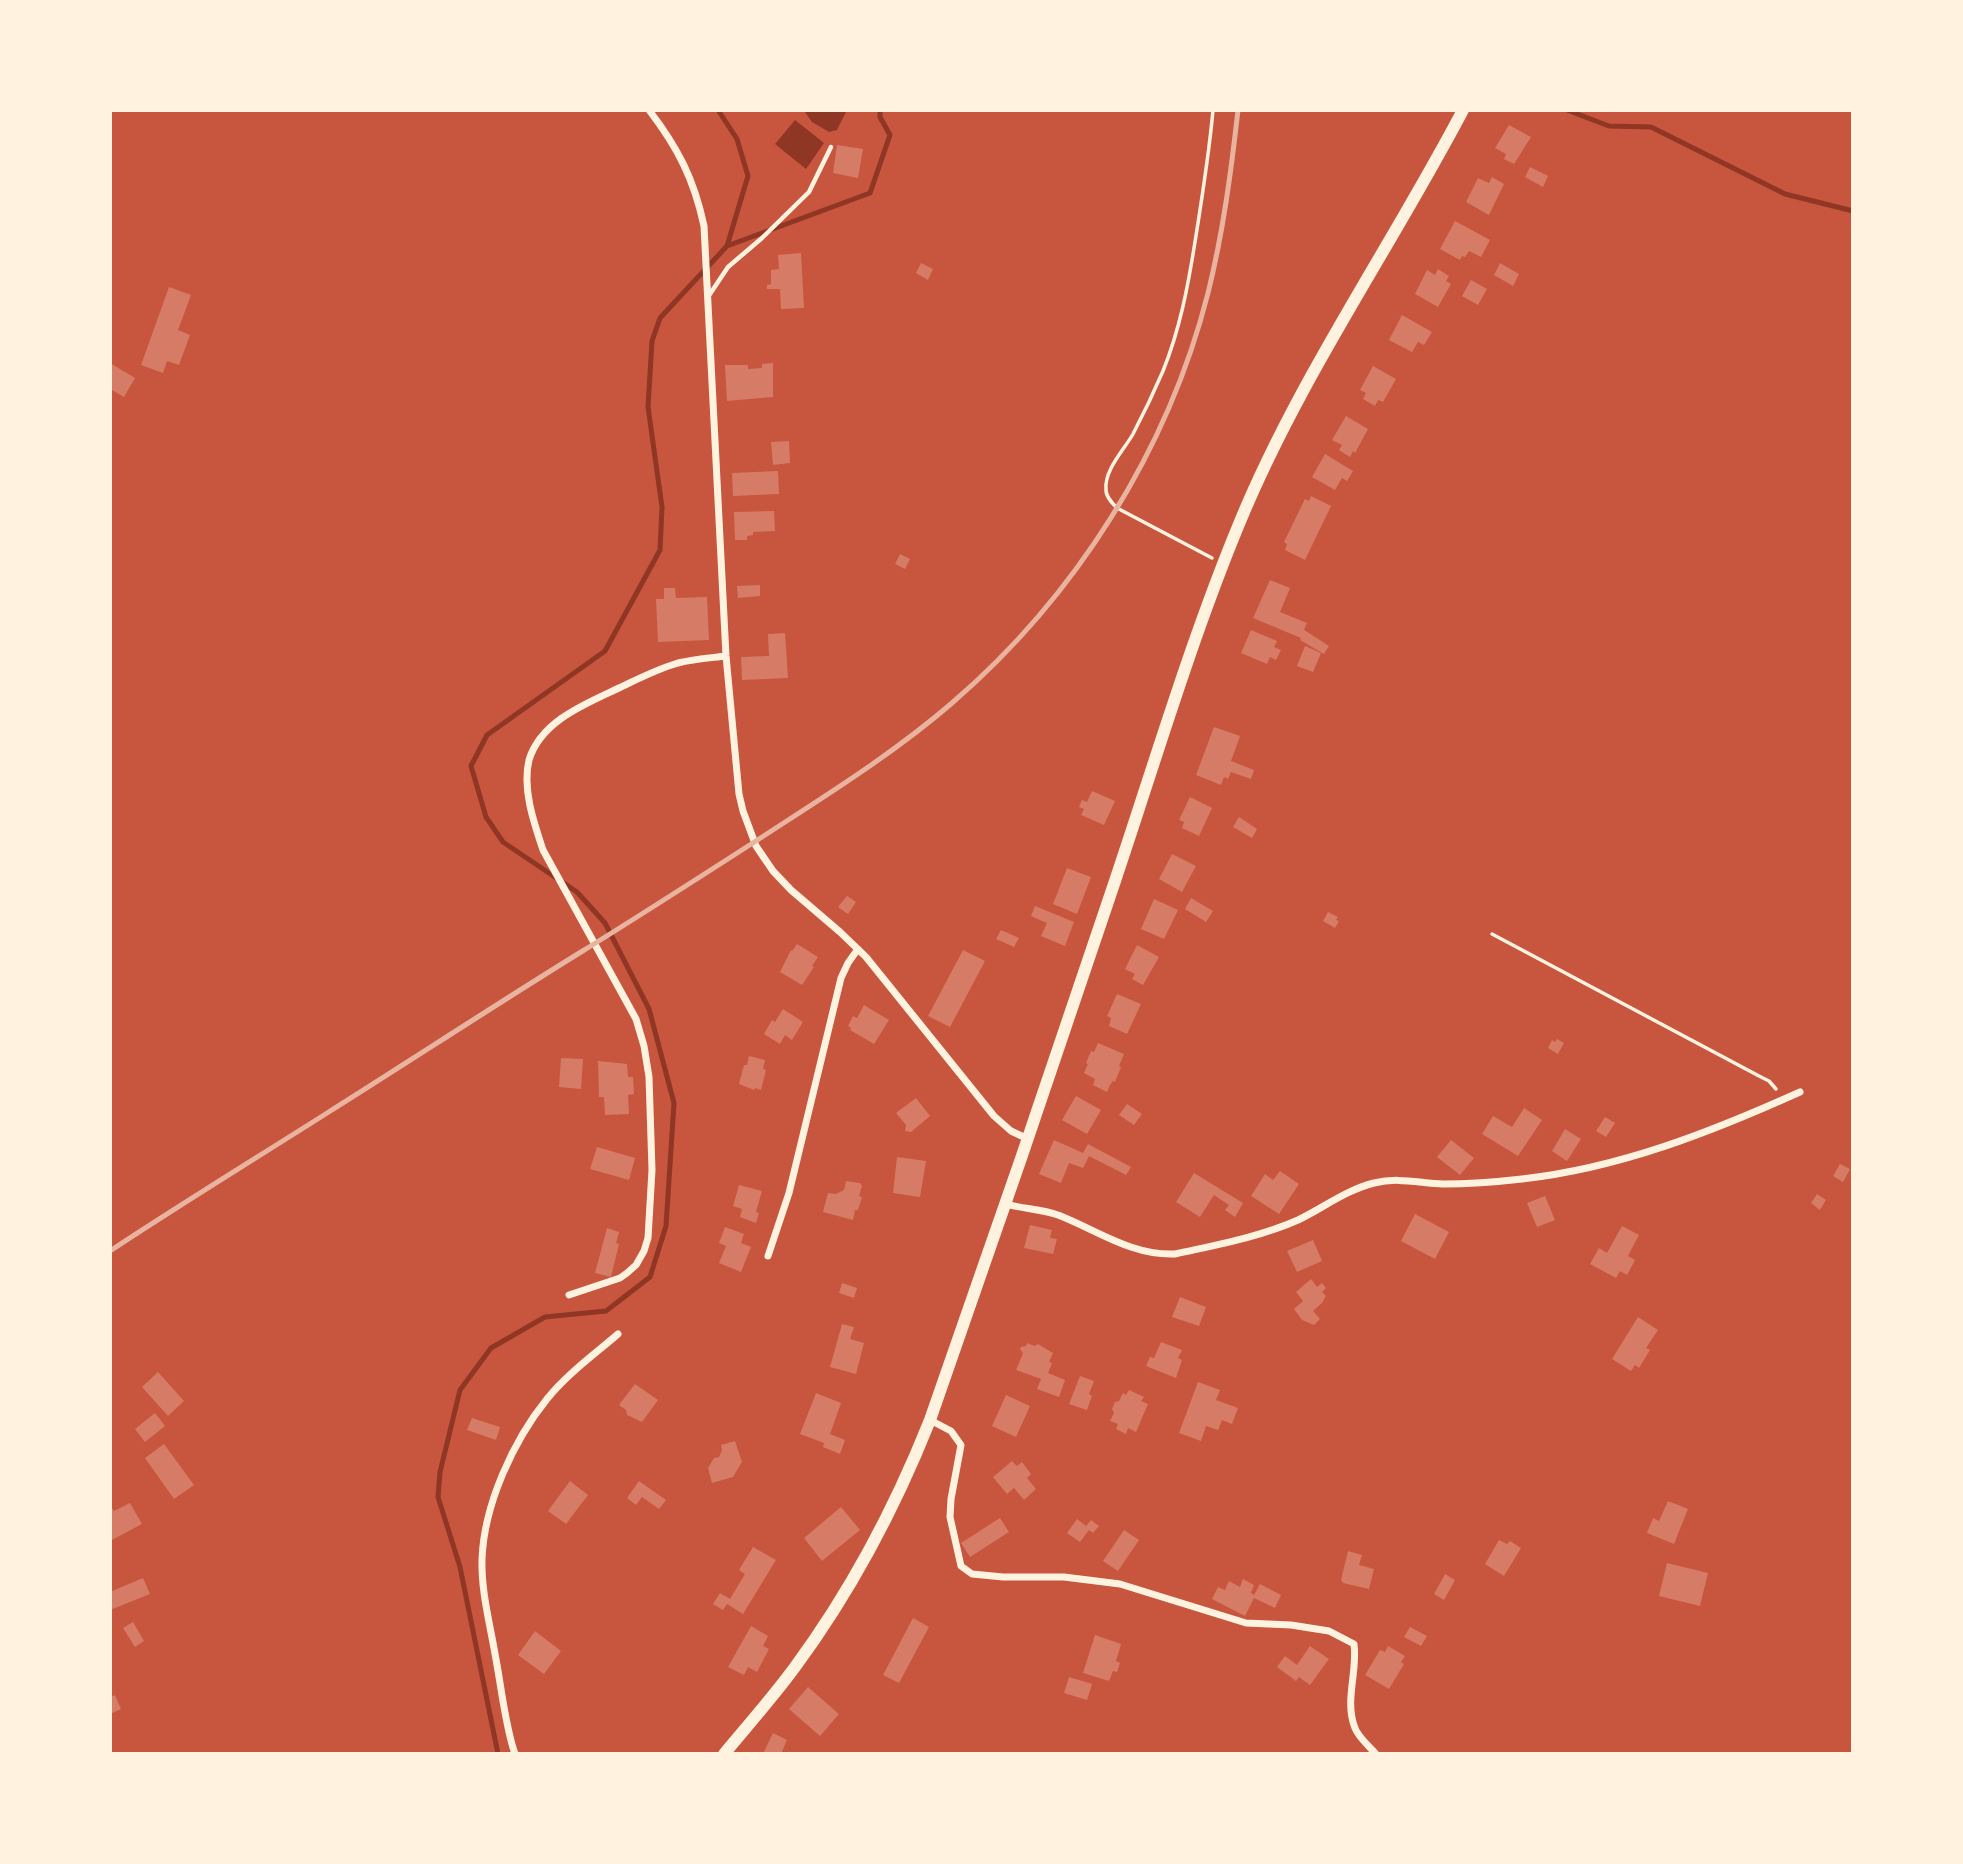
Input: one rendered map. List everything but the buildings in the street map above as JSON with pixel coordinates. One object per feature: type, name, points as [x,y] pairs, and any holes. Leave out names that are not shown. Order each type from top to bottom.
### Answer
[{"type":"main road","points":[[724,1754],[796,1666],[850,1583],[886,1521],[905,1481],[930,1420],[1006,1205],[1223,563],[1279,435],[1463,110]]},
{"type":"street","points":[[649,110],[669,137],[688,172],[698,198],[704,226],[726,656],[739,794],[750,833],[765,860],[782,882],[858,949],[994,1116],[1028,1139]]},
{"type":"street","points":[[569,1294],[620,1278],[636,1265],[644,1251],[649,1225],[652,1170],[649,1077],[636,1019],[543,849],[528,790],[530,759],[543,736],[569,712],[656,670],[699,659],[726,656]]},
{"type":"street","points":[[768,1256],[792,1184],[841,978],[858,949]]},
{"type":"street","points":[[1006,1205],[1058,1215],[1144,1252],[1175,1254],[1279,1227],[1323,1207],[1341,1195],[1376,1183],[1412,1180],[1462,1184],[1524,1179],[1639,1155],[1735,1121],[1800,1092]]},
{"type":"street","points":[[515,1754],[483,1580],[482,1560],[487,1521],[510,1459],[548,1397],[618,1334]]},
{"type":"street","points":[[930,1420],[951,1431],[961,1446],[950,1517],[961,1566],[966,1571],[1003,1577],[1064,1577],[1120,1584],[1246,1623],[1291,1625],[1329,1631],[1354,1644],[1356,1659],[1350,1710],[1355,1730],[1376,1754]]},
{"type":"lane","points":[[708,298],[728,267],[762,239],[809,192],[831,147]]},
{"type":"path","points":[[1213,110],[1206,175],[1177,336],[1149,403],[1114,464],[1105,489],[1117,508],[1223,563]]},
{"type":"path","points":[[1492,934],[1759,1076],[1775,1088],[1782,1100]]},
{"type":"shaded area","points":[[805,110],[847,110],[837,130],[829,132],[812,122]]},
{"type":"shaded area","points":[[795,120],[824,143],[806,169],[775,144]]},
{"type":"waterway","points":[[498,1754],[460,1567],[438,1497],[440,1472],[460,1390],[491,1348],[545,1317],[606,1311],[650,1277],[666,1226],[674,1103],[649,1009],[605,923],[577,892],[503,842],[486,817],[471,766],[487,735],[605,651],[660,550],[662,507],[648,407],[652,341],[660,318],[727,246],[748,176],[737,139],[718,110]]},
{"type":"waterway","points":[[727,246],[870,193],[890,135],[880,117],[880,110]]},
{"type":"waterway","points":[[1567,110],[1609,126],[1651,127],[1785,194],[1853,211]]},
{"type":"railway","points":[[110,1251],[834,791],[929,722],[997,661],[1077,568],[1111,518],[1142,464],[1168,409],[1191,352],[1208,293],[1226,202],[1238,110]]}]
